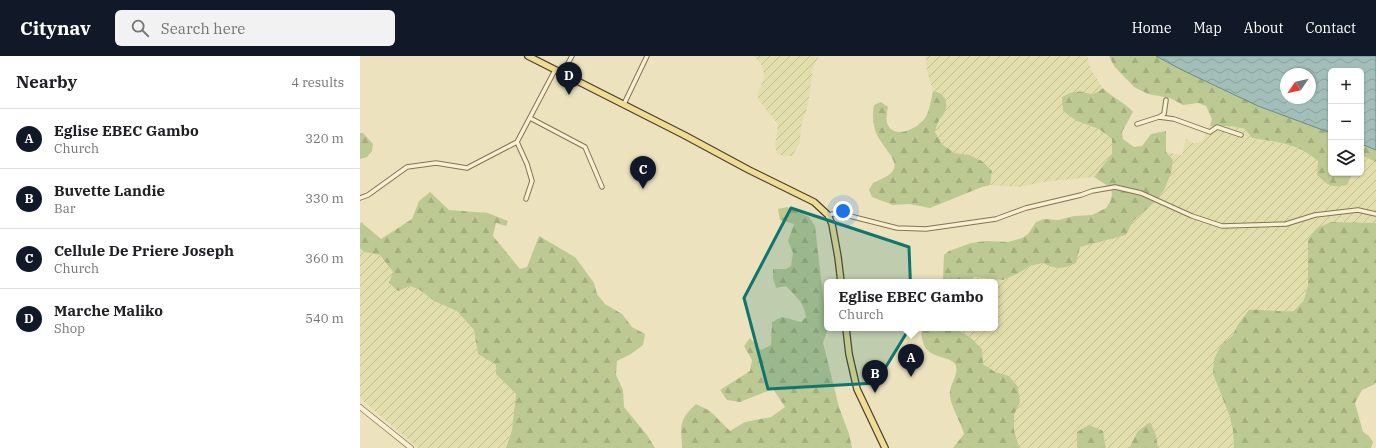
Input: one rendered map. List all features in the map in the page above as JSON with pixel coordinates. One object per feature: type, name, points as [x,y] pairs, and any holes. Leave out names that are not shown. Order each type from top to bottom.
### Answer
[{"type":"main road","points":[[528,56],[814,202],[828,215],[832,224],[841,279]]},
{"type":"main road","points":[[846,331],[849,354],[856,386],[885,448]]},
{"type":"street","points":[[562,74],[572,56]]},
{"type":"street","points":[[624,104],[647,56]]},
{"type":"street","points":[[360,198],[368,195],[407,167],[436,163],[467,168],[517,142],[555,70]]},
{"type":"street","points":[[1137,124],[1164,114],[1166,100]]},
{"type":"street","points":[[1159,117],[1174,119],[1210,132],[1217,127],[1241,135]]},
{"type":"street","points":[[530,118],[585,147],[602,187]]},
{"type":"street","points":[[517,142],[532,181],[526,199]]},
{"type":"street","points":[[828,215],[838,213],[897,228],[926,229],[996,219],[1026,208],[1092,191],[1116,187],[1141,193],[1192,216],[1222,226],[1286,224],[1315,215],[1358,210],[1376,214]]},
{"type":"street","points":[[360,407],[411,448]]},
{"type":"highlighted area","points":[[791,208],[909,247],[912,324],[876,383],[768,389],[744,298]]},
{"type":"shaded area","points":[[754,56],[819,56],[813,68],[808,105],[801,126],[800,143],[792,156],[777,154],[775,146],[778,124],[759,101],[757,94],[763,81],[764,74],[762,66]]},
{"type":"shaded area","points":[[926,56],[1087,56],[1091,70],[1103,88],[1098,93],[1087,94],[1076,91],[1077,121],[1099,129],[1112,139],[1112,154],[1094,177],[1042,182],[1020,187],[990,185],[992,171],[982,161],[969,155],[955,153],[943,145],[935,132],[939,119],[943,115],[939,92],[933,91],[927,71]]},
{"type":"shaded area","points":[[1210,126],[1230,126],[1245,129],[1252,139],[1294,145],[1307,151],[1318,161],[1317,175],[1347,185],[1352,176],[1364,176],[1364,156],[1376,162],[1376,223],[1331,222],[1308,270],[1308,285],[1304,300],[1294,311],[1279,312],[1264,309],[1239,323],[1232,336],[1221,345],[1213,374],[1230,417],[1234,448],[1158,448],[1156,435],[1130,444],[1129,448],[1106,448],[1103,431],[1077,432],[1077,448],[1021,448],[1018,444],[1014,430],[1014,415],[1020,402],[1009,376],[995,372],[982,364],[971,338],[960,331],[998,331],[998,279],[1003,280],[1030,266],[1043,263],[1050,266],[1080,247],[1126,235],[1133,221],[1155,202],[1166,152],[1182,155],[1186,139],[1193,143],[1199,143],[1204,139]]},
{"type":"shaded area","points":[[360,248],[364,252],[380,255],[393,272],[410,286],[420,290],[434,301],[457,311],[474,330],[478,354],[496,365],[496,374],[516,394],[512,430],[506,448],[418,448],[360,398]]},
{"type":"shaded area","points":[[974,277],[993,279],[973,279]]},
{"type":"green space","points":[[1109,56],[1156,56],[1258,106],[1328,132],[1328,176],[1352,176],[1347,185],[1330,185],[1324,182],[1317,175],[1318,161],[1302,150],[1279,142],[1252,138],[1245,129],[1230,126],[1210,126],[1212,119],[1206,106],[1198,103],[1183,105],[1170,98],[1148,94],[1134,87],[1114,66]]},
{"type":"green space","points":[[1103,88],[1133,112],[1122,132],[1123,139],[1134,147],[1142,146],[1151,134],[1166,131],[1166,152],[1173,160],[1171,173],[1164,190],[1155,202],[1133,221],[1126,235],[1080,247],[1076,263],[1071,265],[1056,268],[1043,263],[1030,266],[1003,280],[974,277],[973,279],[943,279],[944,255],[949,251],[971,243],[986,241],[1008,242],[1022,238],[1028,234],[1036,222],[1044,219],[1059,220],[1074,216],[1092,215],[1106,208],[1112,195],[1111,188],[1094,177],[1112,154],[1112,139],[1099,129],[1077,121],[1063,111],[1062,97],[1072,92],[1079,91],[1091,94]]},
{"type":"green space","points":[[933,91],[941,94],[946,100],[945,111],[939,120],[935,132],[943,145],[955,153],[969,155],[982,161],[992,171],[990,185],[930,208],[909,204],[893,205],[872,197],[869,190],[873,183],[885,178],[894,168],[894,162],[876,132],[873,120],[874,105],[881,102],[888,107],[887,123],[890,128],[900,132],[906,131],[917,126],[925,118]]},
{"type":"green space","points":[[360,133],[363,133],[373,144],[372,151],[367,157],[360,159]]},
{"type":"green space","points":[[1364,145],[1376,150],[1376,162],[1364,156]]},
{"type":"green space","points":[[430,192],[449,210],[488,213],[508,221],[506,226],[496,223],[493,236],[520,269],[527,267],[539,236],[575,257],[594,283],[597,294],[605,304],[622,314],[632,327],[645,334],[643,345],[631,354],[617,361],[616,375],[623,390],[624,407],[647,435],[655,448],[506,448],[512,430],[516,394],[496,374],[496,365],[478,354],[474,330],[457,311],[434,301],[420,290],[410,286],[398,291],[389,283],[393,272],[380,255],[364,252],[360,248],[361,222],[381,239],[412,219],[419,201]]},
{"type":"green space","points":[[787,207],[809,217],[815,226],[824,305],[824,331],[827,331],[823,343],[839,407],[849,434],[852,448],[682,448],[681,428],[683,419],[696,404],[710,411],[730,431],[745,422],[771,417],[785,407],[773,389],[740,402],[727,400],[720,390],[750,371],[752,360],[744,346],[750,338],[761,350],[771,345],[772,322],[782,317],[801,322],[806,317],[799,300],[786,286],[776,288],[773,278],[773,269],[786,269],[791,266],[793,253],[788,241],[794,224],[780,220],[778,209]]},
{"type":"green space","points":[[1331,222],[1376,223],[1376,382],[1375,384],[1362,390],[1355,403],[1363,432],[1369,436],[1373,442],[1371,448],[1234,448],[1230,417],[1213,374],[1214,359],[1221,345],[1232,336],[1239,323],[1249,310],[1294,311],[1304,300],[1308,285],[1308,240],[1317,228]]},
{"type":"green space","points":[[921,331],[960,331],[971,338],[982,349],[983,364],[995,372],[1009,376],[1018,387],[1020,402],[1014,415],[1014,430],[1018,444],[1021,448],[953,448],[964,434],[950,396],[950,391],[956,374],[956,367],[952,361],[929,351],[922,340]]},
{"type":"green space","points":[[1150,422],[1156,435],[1158,448],[1129,448],[1138,431]]},
{"type":"green space","points":[[1089,425],[1103,431],[1106,448],[1077,448],[1077,432]]},
{"type":"water","points":[[1156,56],[1376,56],[1376,150],[1364,145],[1364,68],[1328,68],[1328,132],[1258,106]]},
{"type":"place","name":"Marche Maliko","points":[[569,95]]},
{"type":"place","name":"Cellule De Priere Joseph","points":[[643,189]]},
{"type":"place","name":"Eglise EBEC Gambo","points":[[911,377]]},
{"type":"place","name":"Buvette Landie","points":[[875,393]]}]
